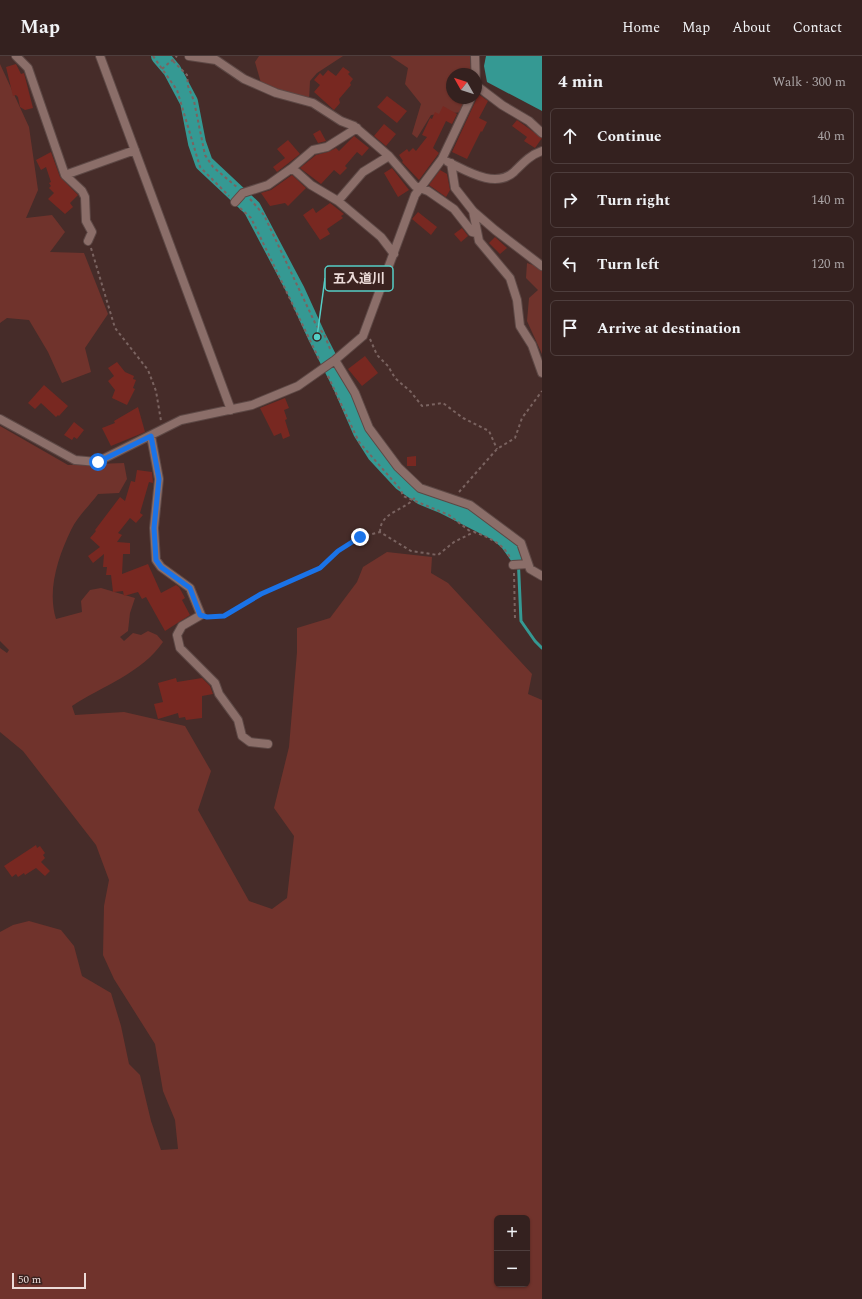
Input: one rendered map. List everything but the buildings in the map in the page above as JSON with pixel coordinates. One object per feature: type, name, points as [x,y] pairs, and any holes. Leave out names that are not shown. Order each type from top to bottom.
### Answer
[{"type":"street","points":[[16,56],[28,68],[65,175],[82,190],[85,197],[86,221],[92,232],[88,241]]},
{"type":"street","points":[[100,56],[231,410]]},
{"type":"street","points":[[189,56],[216,60],[244,80],[276,93],[313,103],[357,128],[420,188],[428,191],[454,209],[472,232],[476,234]]},
{"type":"street","points":[[475,56],[475,68]]},
{"type":"street","points":[[482,90],[502,105],[529,121],[542,133]]},
{"type":"street","points":[[0,419],[75,460],[98,462],[181,420],[252,406],[298,386],[335,360],[363,336],[415,195],[442,159],[468,104]]},
{"type":"street","points":[[235,202],[243,192],[268,185],[292,168],[313,150],[327,146],[357,128]]},
{"type":"street","points":[[65,175],[135,150]]},
{"type":"street","points":[[442,159],[483,179],[509,176],[534,154],[542,151]]},
{"type":"street","points":[[338,201],[363,172],[388,156]]},
{"type":"street","points":[[451,164],[455,188],[473,211],[501,235],[542,266]]},
{"type":"street","points":[[292,168],[311,185],[338,201],[381,237],[394,254]]},
{"type":"street","points":[[473,211],[478,241],[510,278],[517,300],[520,326],[532,345],[542,373]]},
{"type":"street","points":[[335,360],[355,393],[369,428],[398,468],[420,488],[470,505],[521,543],[530,569],[542,576]]},
{"type":"street","points":[[151,436],[159,479],[154,528],[156,560],[161,567],[190,588],[200,615],[182,626],[177,635],[180,648],[215,683],[219,694],[238,720],[242,736],[250,742],[268,744]]},
{"type":"street","points":[[513,565],[528,564]]},
{"type":"path","points":[[162,69],[177,56]]},
{"type":"path","points":[[173,61],[187,75],[188,86],[194,101],[205,155],[213,167],[243,192],[264,215],[316,325],[324,334],[335,360]]},
{"type":"path","points":[[88,241],[115,328],[148,370],[154,384],[163,430]]},
{"type":"path","points":[[363,336],[370,338],[377,355],[388,366],[395,378],[412,392],[422,406],[443,403],[463,418],[489,430],[498,449]]},
{"type":"path","points":[[454,499],[498,449],[515,438],[522,418],[542,392]]},
{"type":"path","points":[[380,532],[380,528],[388,514],[406,506],[413,500]]},
{"type":"path","points":[[200,615],[207,617],[224,616],[261,594],[320,568],[338,551],[360,537],[380,532],[411,551],[438,555],[454,542],[474,532],[491,538],[507,552],[513,565],[515,620]]},
{"type":"shaded area","points":[[259,56],[343,56],[317,73],[310,81],[309,100],[261,83],[255,62]]},
{"type":"shaded area","points":[[390,56],[470,56],[471,68],[446,68],[446,104],[467,104],[463,112],[431,115],[417,138],[412,134],[421,104],[405,84],[408,68]]},
{"type":"shaded area","points":[[0,64],[29,127],[38,190],[26,218],[52,215],[65,232],[50,252],[84,253],[108,314],[85,348],[91,372],[62,383],[48,352],[29,320],[7,318],[0,323]]},
{"type":"shaded area","points":[[527,263],[542,268],[542,354],[527,321],[529,298],[538,290],[526,278]]},
{"type":"shaded area","points":[[0,426],[68,465],[124,463],[127,479],[119,493],[98,494],[80,516],[71,530],[58,562],[53,585],[56,619],[82,612],[81,601],[90,590],[101,588],[135,598],[130,613],[128,631],[120,637],[124,641],[133,633],[141,635],[148,631],[157,635],[163,642],[154,653],[133,671],[72,706],[75,715],[124,712],[185,726],[211,771],[198,810],[249,901],[272,909],[287,898],[294,836],[274,808],[289,747],[297,652],[297,628],[330,618],[357,582],[363,567],[387,552],[432,557],[431,573],[448,583],[532,674],[528,694],[542,700],[542,1299],[0,1299],[0,932],[13,925],[29,921],[61,930],[74,946],[82,976],[111,993],[121,1026],[129,1064],[140,1075],[151,1121],[161,1150],[178,1149],[175,1120],[163,1091],[155,1044],[114,979],[103,955],[104,906],[109,880],[96,845],[23,751],[0,732],[0,648],[7,653],[9,650],[0,641]]},
{"type":"water","points":[[486,56],[542,56],[542,111],[487,82],[484,66]]},
{"type":"waterway","points":[[160,56],[172,70],[189,102],[197,143],[204,163],[252,208],[296,291],[341,384],[362,432],[376,454],[402,482],[422,496],[444,505],[497,532],[508,541],[518,555]]},
{"type":"waterway","points":[[518,555],[521,621],[535,641],[542,648]]},
{"type":"place","name":"五入道川","points":[[317,337]]},
{"type":"route","points":[[98,462],[151,436],[159,479],[154,528],[156,560],[161,567],[190,588],[200,615],[207,617],[224,616],[261,594],[320,568],[338,551],[360,537]]}]
